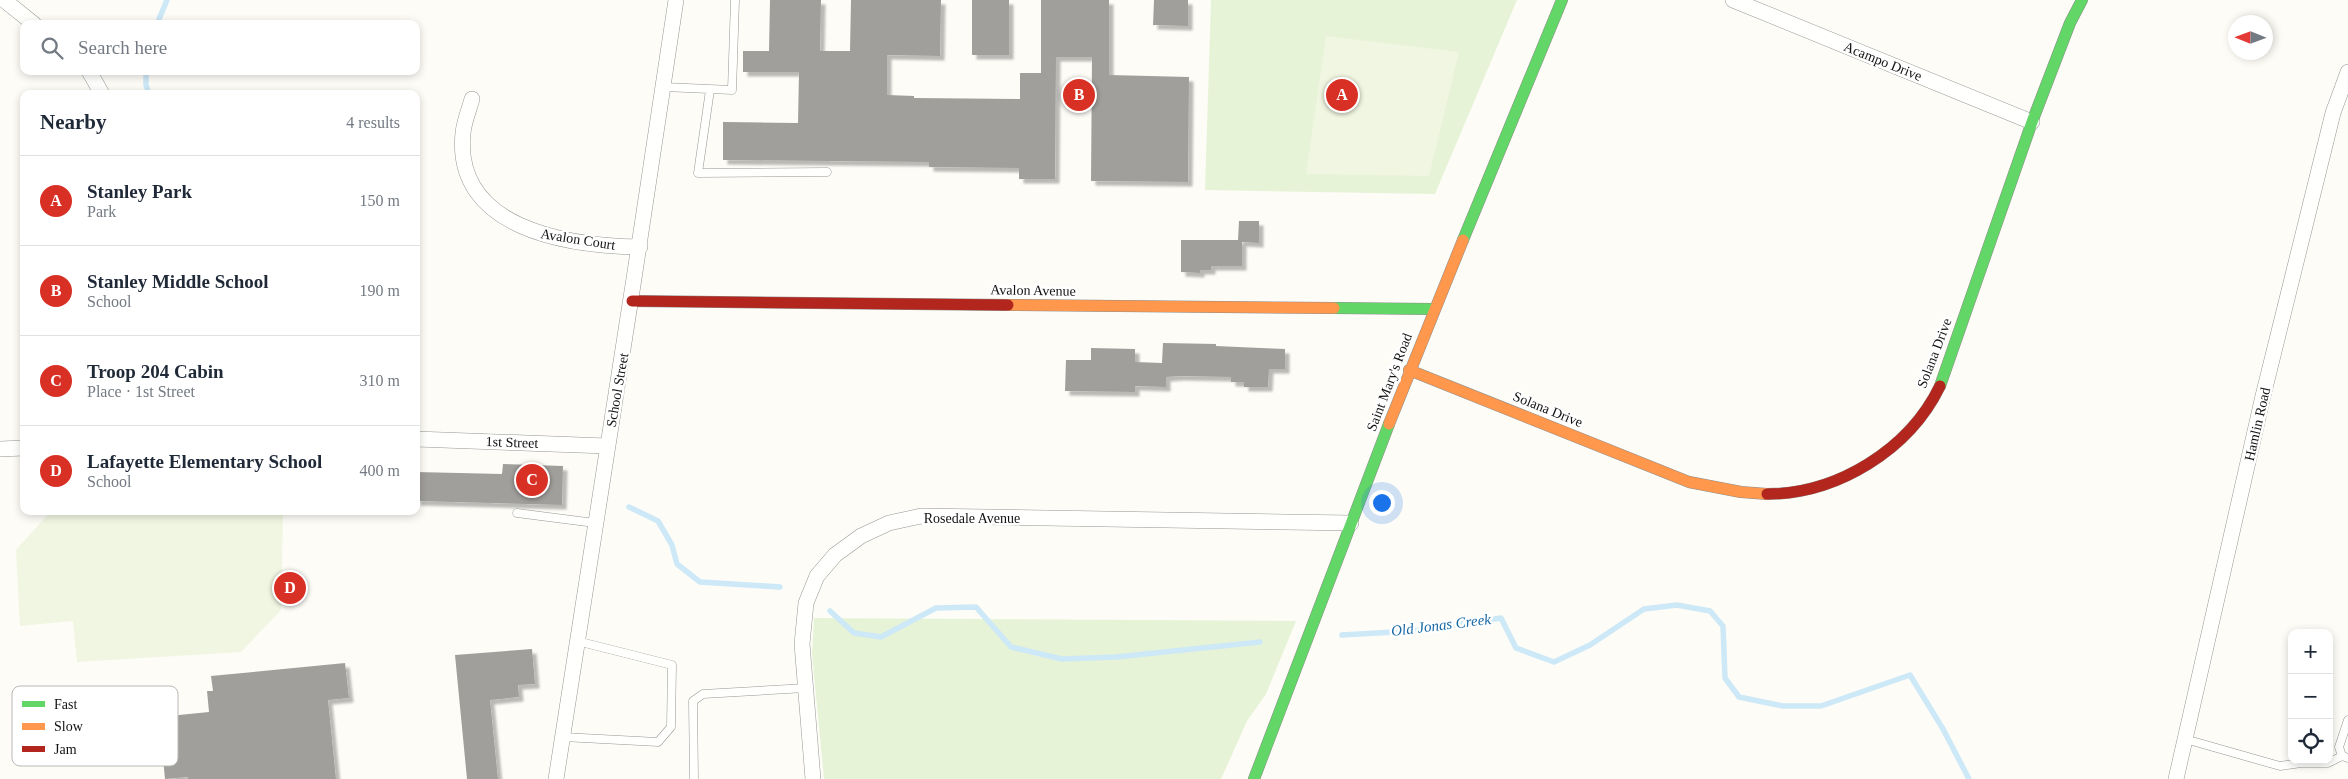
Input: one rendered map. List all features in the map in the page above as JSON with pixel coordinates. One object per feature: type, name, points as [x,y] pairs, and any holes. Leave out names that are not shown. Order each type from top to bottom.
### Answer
[{"type":"street","points":[[4,0],[29,20]]},
{"type":"street","name":"School Street","points":[[556,779],[607,446],[632,301],[676,0]]},
{"type":"street","name":"Saint Mary's Road","points":[[1254,779],[1409,370],[1562,0]]},
{"type":"street","name":"Acampo Drive","points":[[1733,0],[2032,122]]},
{"type":"street","name":"Solana Drive","points":[[1409,370],[1689,482],[1737,492],[1772,494],[1824,486],[1866,465],[1903,437],[1929,405],[1939,388],[2032,122],[2070,23],[2082,0]]},
{"type":"street","name":"Hamlin Road","points":[[2176,779],[2263,396],[2333,114],[2348,72]]},
{"type":"street","points":[[91,75],[100,90]]},
{"type":"street","name":"Avalon Court","points":[[472,100],[463,132],[463,160],[473,185],[485,204],[525,229],[548,237],[609,246],[640,247]]},
{"type":"street","name":"Avalon Avenue","points":[[632,301],[1434,309]]},
{"type":"street","name":"1st Street","points":[[420,439],[607,446]]},
{"type":"street","points":[[0,449],[20,448]]},
{"type":"street","name":"Rosedale Avenue","points":[[813,779],[802,644],[806,603],[817,576],[835,555],[861,536],[889,523],[921,516],[1351,523]]},
{"type":"street","points":[[1242,779],[1272,733]]},
{"type":"lane","points":[[664,88],[732,90],[735,0]]},
{"type":"lane","points":[[710,90],[698,173],[827,172]]},
{"type":"lane","points":[[516,513],[595,523]]},
{"type":"lane","points":[[563,737],[658,742],[671,727],[672,665],[577,641]]},
{"type":"lane","points":[[694,779],[693,702],[704,694],[806,688]]},
{"type":"lane","points":[[2185,739],[2280,766],[2301,763],[2328,763],[2345,757],[2339,747],[2348,720]]},
{"type":"green space","points":[[1211,0],[1517,0],[1435,194],[1205,190]]},
{"type":"green space","points":[[1326,36],[1459,52],[1429,176],[1306,174]]},
{"type":"green space","points":[[47,515],[283,515],[281,610],[241,652],[77,662],[73,621],[20,626],[16,550]]},
{"type":"green space","points":[[814,618],[1296,621],[1266,694],[1247,721],[1221,779],[824,779],[812,654]]},
{"type":"building","points":[[770,0],[821,0],[820,51],[850,51],[851,0],[941,0],[940,56],[887,55],[887,95],[914,96],[914,98],[1020,99],[1020,73],[1041,73],[1041,0],[1109,0],[1109,75],[1189,77],[1188,182],[1091,181],[1092,57],[1056,57],[1055,179],[1019,179],[1019,168],[929,167],[929,162],[723,160],[723,122],[798,123],[799,72],[743,72],[743,51],[769,51]]},
{"type":"building","points":[[972,0],[1009,0],[1009,55],[972,55]]},
{"type":"building","points":[[1154,0],[1188,0],[1188,26],[1153,25]]},
{"type":"building","points":[[1239,221],[1259,221],[1259,243],[1242,242],[1242,266],[1211,266],[1211,270],[1200,270],[1200,273],[1181,272],[1181,240],[1238,240]]},
{"type":"building","points":[[1163,343],[1216,344],[1216,346],[1285,349],[1285,369],[1269,369],[1268,387],[1244,387],[1244,382],[1231,382],[1231,377],[1180,376],[1166,377],[1166,387],[1135,386],[1135,392],[1065,391],[1066,360],[1091,360],[1091,348],[1135,349],[1135,362],[1162,363]]},
{"type":"building","points":[[503,464],[563,466],[562,505],[420,501],[420,472],[502,474]]},
{"type":"building","points":[[532,649],[535,684],[518,685],[519,697],[490,700],[498,779],[467,779],[455,655]]},
{"type":"building","points":[[345,663],[349,698],[328,700],[336,779],[188,779],[188,777],[165,779],[164,766],[178,766],[178,715],[209,712],[207,691],[213,691],[211,676]]},
{"type":"waterway","name":"Old Jonas Creek","points":[[159,20],[167,0]]},
{"type":"waterway","name":"Old Jonas Creek","points":[[146,75],[148,90]]},
{"type":"waterway","name":"Old Jonas Creek","points":[[629,507],[658,521],[672,545],[677,564],[700,582],[780,587]]},
{"type":"waterway","name":"Old Jonas Creek","points":[[1342,635],[1413,631],[1501,618],[1516,648],[1554,662],[1590,645],[1644,609],[1677,605],[1710,611],[1723,626],[1725,678],[1739,697],[1783,706],[1821,706],[1910,675],[1943,729],[1969,779]]},
{"type":"waterway","name":"Old Jonas Creek","points":[[830,611],[854,633],[881,637],[936,608],[976,607],[1011,647],[1062,659],[1116,657],[1260,642]]},
{"type":"traffic: fast","points":[[1463,240],[1562,0]]},
{"type":"traffic: fast","points":[[1940,386],[2032,122],[2070,23],[2082,0]]},
{"type":"traffic: fast","points":[[1334,308],[1433,309]]},
{"type":"traffic: fast","points":[[1254,779],[1389,424]]},
{"type":"traffic: slow","points":[[1389,424],[1463,240]]},
{"type":"traffic: slow","points":[[1008,305],[1334,308]]},
{"type":"traffic: slow","points":[[1409,370],[1689,482],[1741,492],[1767,494]]},
{"type":"traffic: jam","points":[[632,301],[1008,305]]},
{"type":"traffic: jam","points":[[1767,494],[1793,492],[1819,486],[1844,477],[1868,464],[1910,430],[1927,409],[1940,386]]},
{"type":"place","name":"Stanley Middle School","points":[[1079,95]]},
{"type":"place","name":"Stanley Park","points":[[1342,95]]},
{"type":"place","name":"Troop 204 Cabin","points":[[532,480]]},
{"type":"place","name":"Lafayette Elementary School","points":[[290,588]]}]
